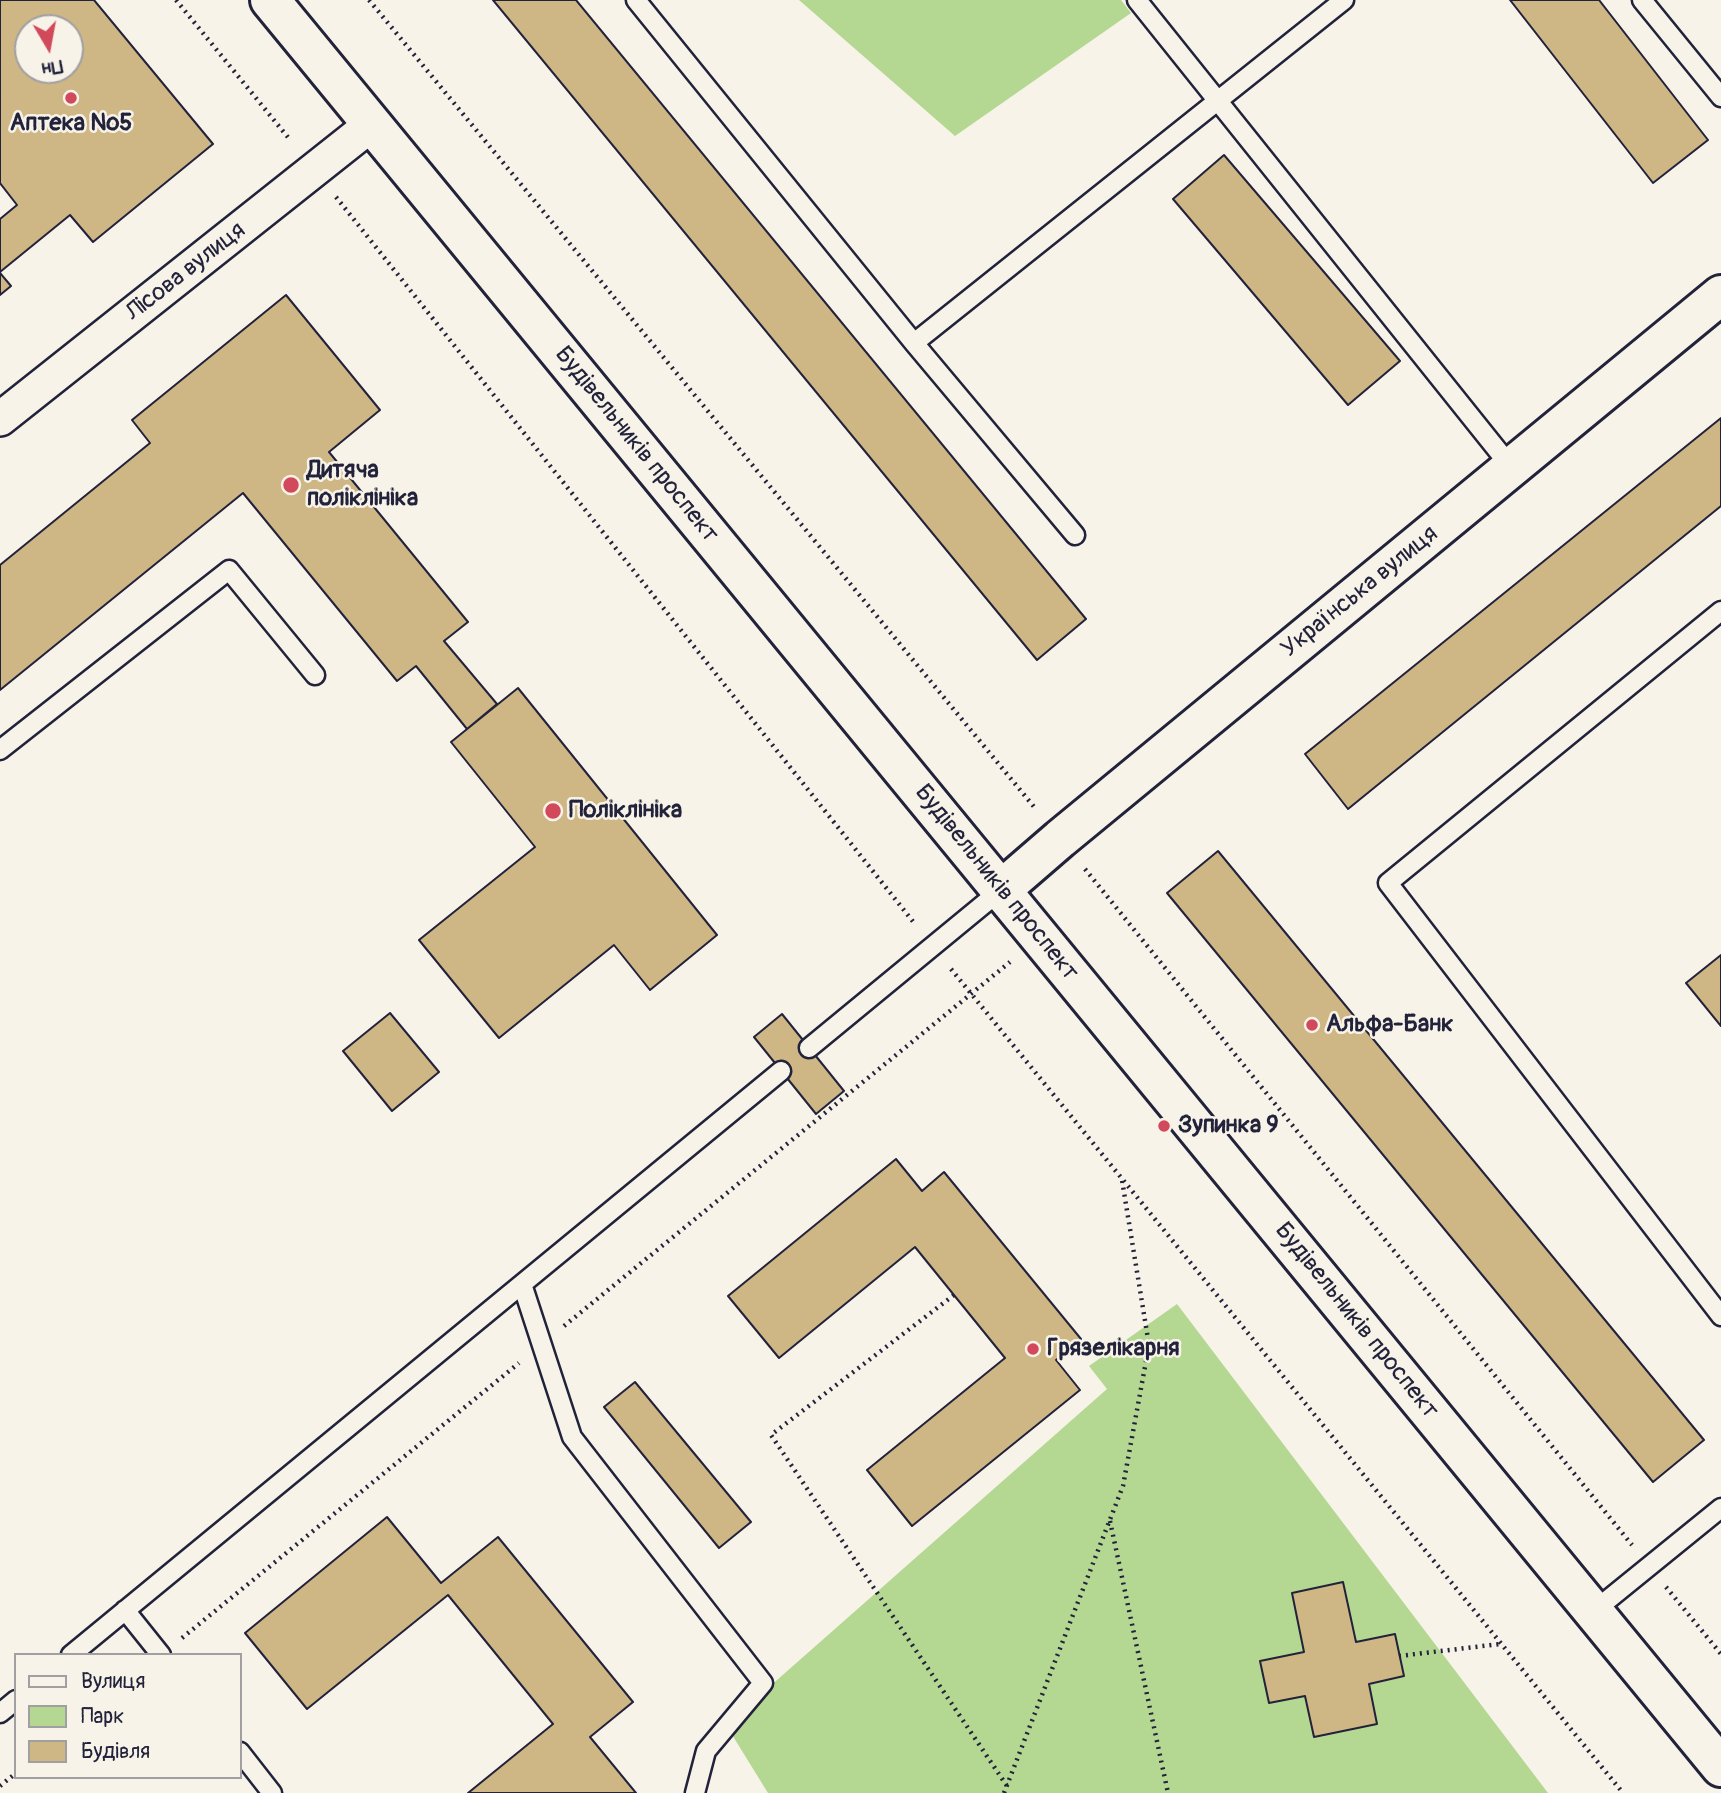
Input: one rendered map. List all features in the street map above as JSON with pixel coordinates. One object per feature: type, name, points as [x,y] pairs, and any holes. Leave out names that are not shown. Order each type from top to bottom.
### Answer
[{"type":"street","name":"Будівельників проспект","points":[[270,0],[1721,1767]]},
{"type":"street","name":"Лісова вулиця","points":[[4,411],[372,124]]},
{"type":"street","name":"Українська вулиця","points":[[1001,890],[1060,838],[1721,295]]},
{"type":"lane","points":[[636,0],[914,343],[1075,535]]},
{"type":"lane","points":[[1137,0],[1511,467]]},
{"type":"lane","points":[[914,343],[1344,0]]},
{"type":"lane","points":[[1642,0],[1721,97]]},
{"type":"lane","points":[[0,750],[229,570],[315,675]]},
{"type":"lane","points":[[1721,611],[1388,883],[1721,1316]]},
{"type":"lane","points":[[809,1048],[1001,890]]},
{"type":"lane","points":[[73,1653],[781,1071]]},
{"type":"lane","points":[[522,1284],[572,1437],[763,1683],[706,1751],[695,1793]]},
{"type":"lane","points":[[1594,1611],[1721,1508]]},
{"type":"lane","points":[[125,1610],[159,1653]]},
{"type":"lane","points":[[0,1713],[14,1702]]},
{"type":"lane","points":[[242,1755],[272,1793]]},
{"type":"path","points":[[176,0],[315,170],[970,995],[1623,1793]]},
{"type":"path","points":[[163,1653],[1041,937]]},
{"type":"path","points":[[1004,1793],[1123,1486],[1149,1345],[1122,1180]]},
{"type":"path","points":[[954,1295],[771,1435],[1007,1786]]},
{"type":"path","points":[[1110,1520],[1168,1793]]},
{"type":"path","points":[[1399,1656],[1501,1644]]},
{"type":"path","points":[[0,1786],[14,1775]]},
{"type":"green space","points":[[799,0],[1121,0],[1131,13],[955,136]]},
{"type":"green space","points":[[1177,1304],[1548,1793],[768,1793],[726,1725],[1107,1389],[1089,1366]]},
{"type":"building","points":[[0,0],[94,0],[213,144],[93,242],[70,215],[0,272],[0,219],[17,205],[0,183]]},
{"type":"building","points":[[493,0],[576,0],[1086,619],[1037,660]]},
{"type":"building","points":[[1510,0],[1599,0],[1708,140],[1653,183]]},
{"type":"building","points":[[1224,155],[1400,361],[1348,405],[1173,199]]},
{"type":"building","points":[[0,273],[11,286],[0,295]]},
{"type":"building","points":[[286,295],[380,410],[329,452],[468,622],[444,641],[497,704],[467,729],[416,666],[397,681],[243,493],[0,690],[0,565],[150,443],[132,420]]},
{"type":"building","points":[[1721,418],[1721,506],[1348,809],[1305,754]]},
{"type":"building","points":[[518,688],[717,935],[650,990],[614,945],[499,1038],[419,940],[535,847],[451,742]]},
{"type":"building","points":[[1218,851],[1704,1440],[1653,1482],[1167,893]]},
{"type":"building","points":[[1721,955],[1721,1026],[1686,983]]},
{"type":"building","points":[[390,1013],[439,1072],[392,1111],[343,1051]]},
{"type":"building","points":[[782,1014],[844,1091],[816,1114],[754,1037]]},
{"type":"building","name":"Грязелікарня","points":[[896,1159],[922,1191],[944,1172],[1081,1339],[1056,1360],[1080,1390],[912,1526],[867,1470],[1005,1358],[915,1247],[779,1358],[728,1296]]},
{"type":"building","points":[[635,1382],[751,1522],[719,1548],[604,1407]]},
{"type":"building","points":[[387,1517],[441,1583],[498,1537],[633,1702],[590,1737],[636,1793],[468,1793],[553,1724],[448,1595],[307,1709],[245,1633]]},
{"type":"building","points":[[1343,1582],[1356,1642],[1395,1634],[1404,1676],[1369,1684],[1377,1724],[1314,1737],[1305,1696],[1269,1703],[1260,1661],[1304,1652],[1292,1593]]},
{"type":"place","name":"Аптека №5","points":[[71,98]]},
{"type":"place","name":"Дитяча поліклініка","points":[[291,485]]},
{"type":"place","name":"Поліклініка","points":[[553,811]]},
{"type":"place","name":"Альфа-Банк","points":[[1312,1025]]},
{"type":"place","name":"Зупинка 9","points":[[1164,1126]]},
{"type":"place","name":"Грязелікарня","points":[[1033,1349]]}]
